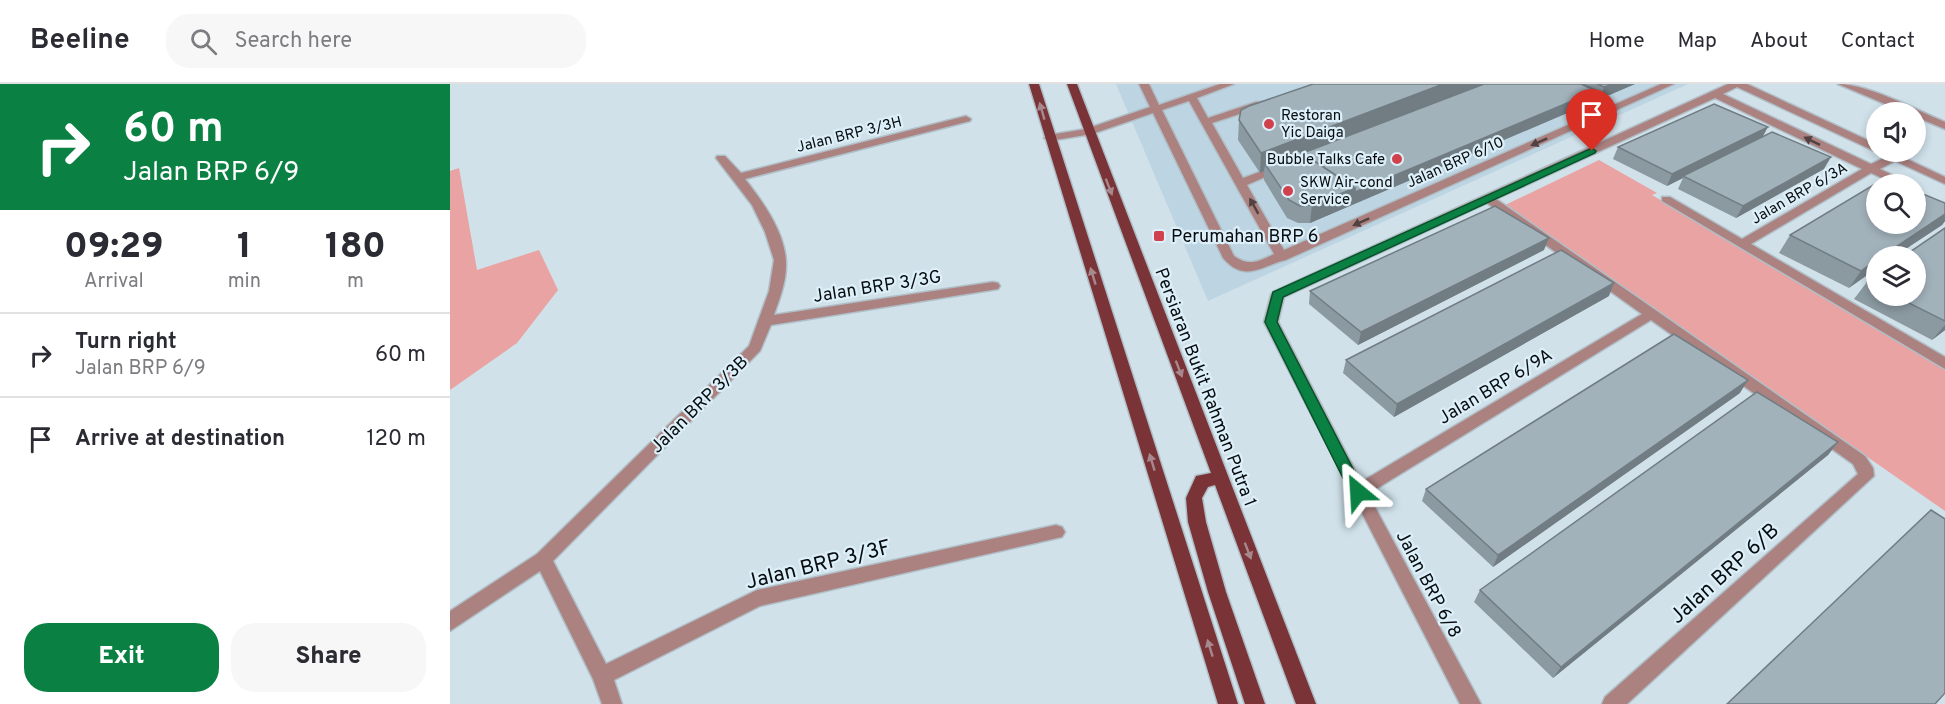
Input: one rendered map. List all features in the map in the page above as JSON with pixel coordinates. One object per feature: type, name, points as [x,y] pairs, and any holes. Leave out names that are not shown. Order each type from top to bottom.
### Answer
[{"type":"main road","points":[[1034,84],[1228,704]]},
{"type":"main road","name":"Persiaran Bukit Rahman Putra 1","points":[[1072,84],[1088,132],[1306,704]]},
{"type":"main road","points":[[1220,478],[1202,481],[1194,498],[1197,522],[1217,592],[1255,704]]},
{"type":"street","points":[[1144,84],[1156,107]]},
{"type":"street","points":[[1050,138],[1088,132],[1229,84]]},
{"type":"street","name":"Jalan BRP 6/10","points":[[1156,107],[1229,258],[1237,264],[1254,268],[1669,84]]},
{"type":"street","points":[[1488,199],[1738,84],[1866,143]]},
{"type":"street","points":[[1843,84],[1887,102]]},
{"type":"street","points":[[1715,94],[1881,174]]},
{"type":"street","points":[[1191,96],[1282,257]]},
{"type":"street","points":[[1206,122],[1274,99]]},
{"type":"street","points":[[1926,118],[1945,126]]},
{"type":"street","name":"Jalan BRP 3/3H","points":[[739,177],[966,119]]},
{"type":"street","name":"Jalan BRP 3/3B","points":[[450,622],[543,559],[755,348],[767,321],[780,262],[765,218],[739,177],[721,158]]},
{"type":"street","points":[[1241,183],[1297,162]]},
{"type":"street","name":"Jalan BRP 6/3A","points":[[1742,244],[1885,162]]},
{"type":"street","points":[[1906,162],[1945,180]]},
{"type":"street","points":[[1488,199],[1653,313]]},
{"type":"street","name":"Jalan BRP 6/8","points":[[1471,704],[1271,322],[1278,295],[1488,199]]},
{"type":"street","points":[[1666,199],[1945,364]]},
{"type":"street","name":"Jalan BRP 3/3G","points":[[767,321],[993,286]]},
{"type":"street","name":"Jalan BRP 6/B","points":[[1612,704],[1866,476],[1865,468],[1859,460],[1653,313]]},
{"type":"street","name":"Jalan BRP 6/9A","points":[[1358,492],[1653,313]]},
{"type":"street","name":"Jalan BRP 3/3F","points":[[602,675],[757,598],[1056,532]]},
{"type":"street","points":[[543,559],[602,675],[612,704]]},
{"type":"shaded area","points":[[1116,84],[1688,84],[1208,301]]},
{"type":"shaded area","points":[[1599,160],[1657,193],[1652,195],[1945,369],[1945,511],[1505,205]]},
{"type":"shaded area","points":[[459,168],[477,270],[539,250],[558,290],[517,343],[450,390],[450,171]]},
{"type":"building","points":[[1313,84],[1443,84],[1261,153],[1239,120],[1241,110]]},
{"type":"building","points":[[1484,84],[1581,84],[1596,91],[1355,192],[1355,188],[1303,153]]},
{"type":"building","points":[[1581,84],[1602,93],[1594,96],[1596,91]]},
{"type":"building","points":[[1597,84],[1613,84],[1604,87]]},
{"type":"building","points":[[1714,104],[1768,127],[1672,174],[1618,147]]},
{"type":"building","points":[[1772,132],[1831,157],[1743,206],[1683,176]]},
{"type":"building","points":[[1299,151],[1355,188],[1312,205],[1300,206],[1289,200],[1265,164]]},
{"type":"building","points":[[1866,189],[1866,234],[1915,234],[1897,246],[1866,246],[1866,267],[1861,271],[1790,235]]},
{"type":"building","points":[[1926,195],[1945,203],[1945,214],[1926,227]]},
{"type":"building","points":[[1495,206],[1549,238],[1361,332],[1310,291]]},
{"type":"building","points":[[1945,228],[1945,321],[1915,306],[1926,306],[1926,246],[1919,246]]},
{"type":"building","points":[[1561,250],[1614,283],[1397,404],[1346,360]]},
{"type":"building","points":[[1674,334],[1748,380],[1498,555],[1426,489]]},
{"type":"building","points":[[1757,392],[1838,442],[1561,667],[1480,590]]},
{"type":"building","points":[[1931,510],[1945,519],[1945,693],[1935,704],[1727,704]]},
{"type":"place","name":"Restoran Yic Daiga","points":[[1269,124]]},
{"type":"place","name":"Bubble Talks Cafe","points":[[1397,159]]},
{"type":"place","name":"SKW Air-cond Service","points":[[1288,191]]},
{"type":"place","name":"Perumahan BRP 6","points":[[1159,236]]},
{"type":"route","points":[[1358,492],[1271,322],[1278,295],[1592,151]]}]
